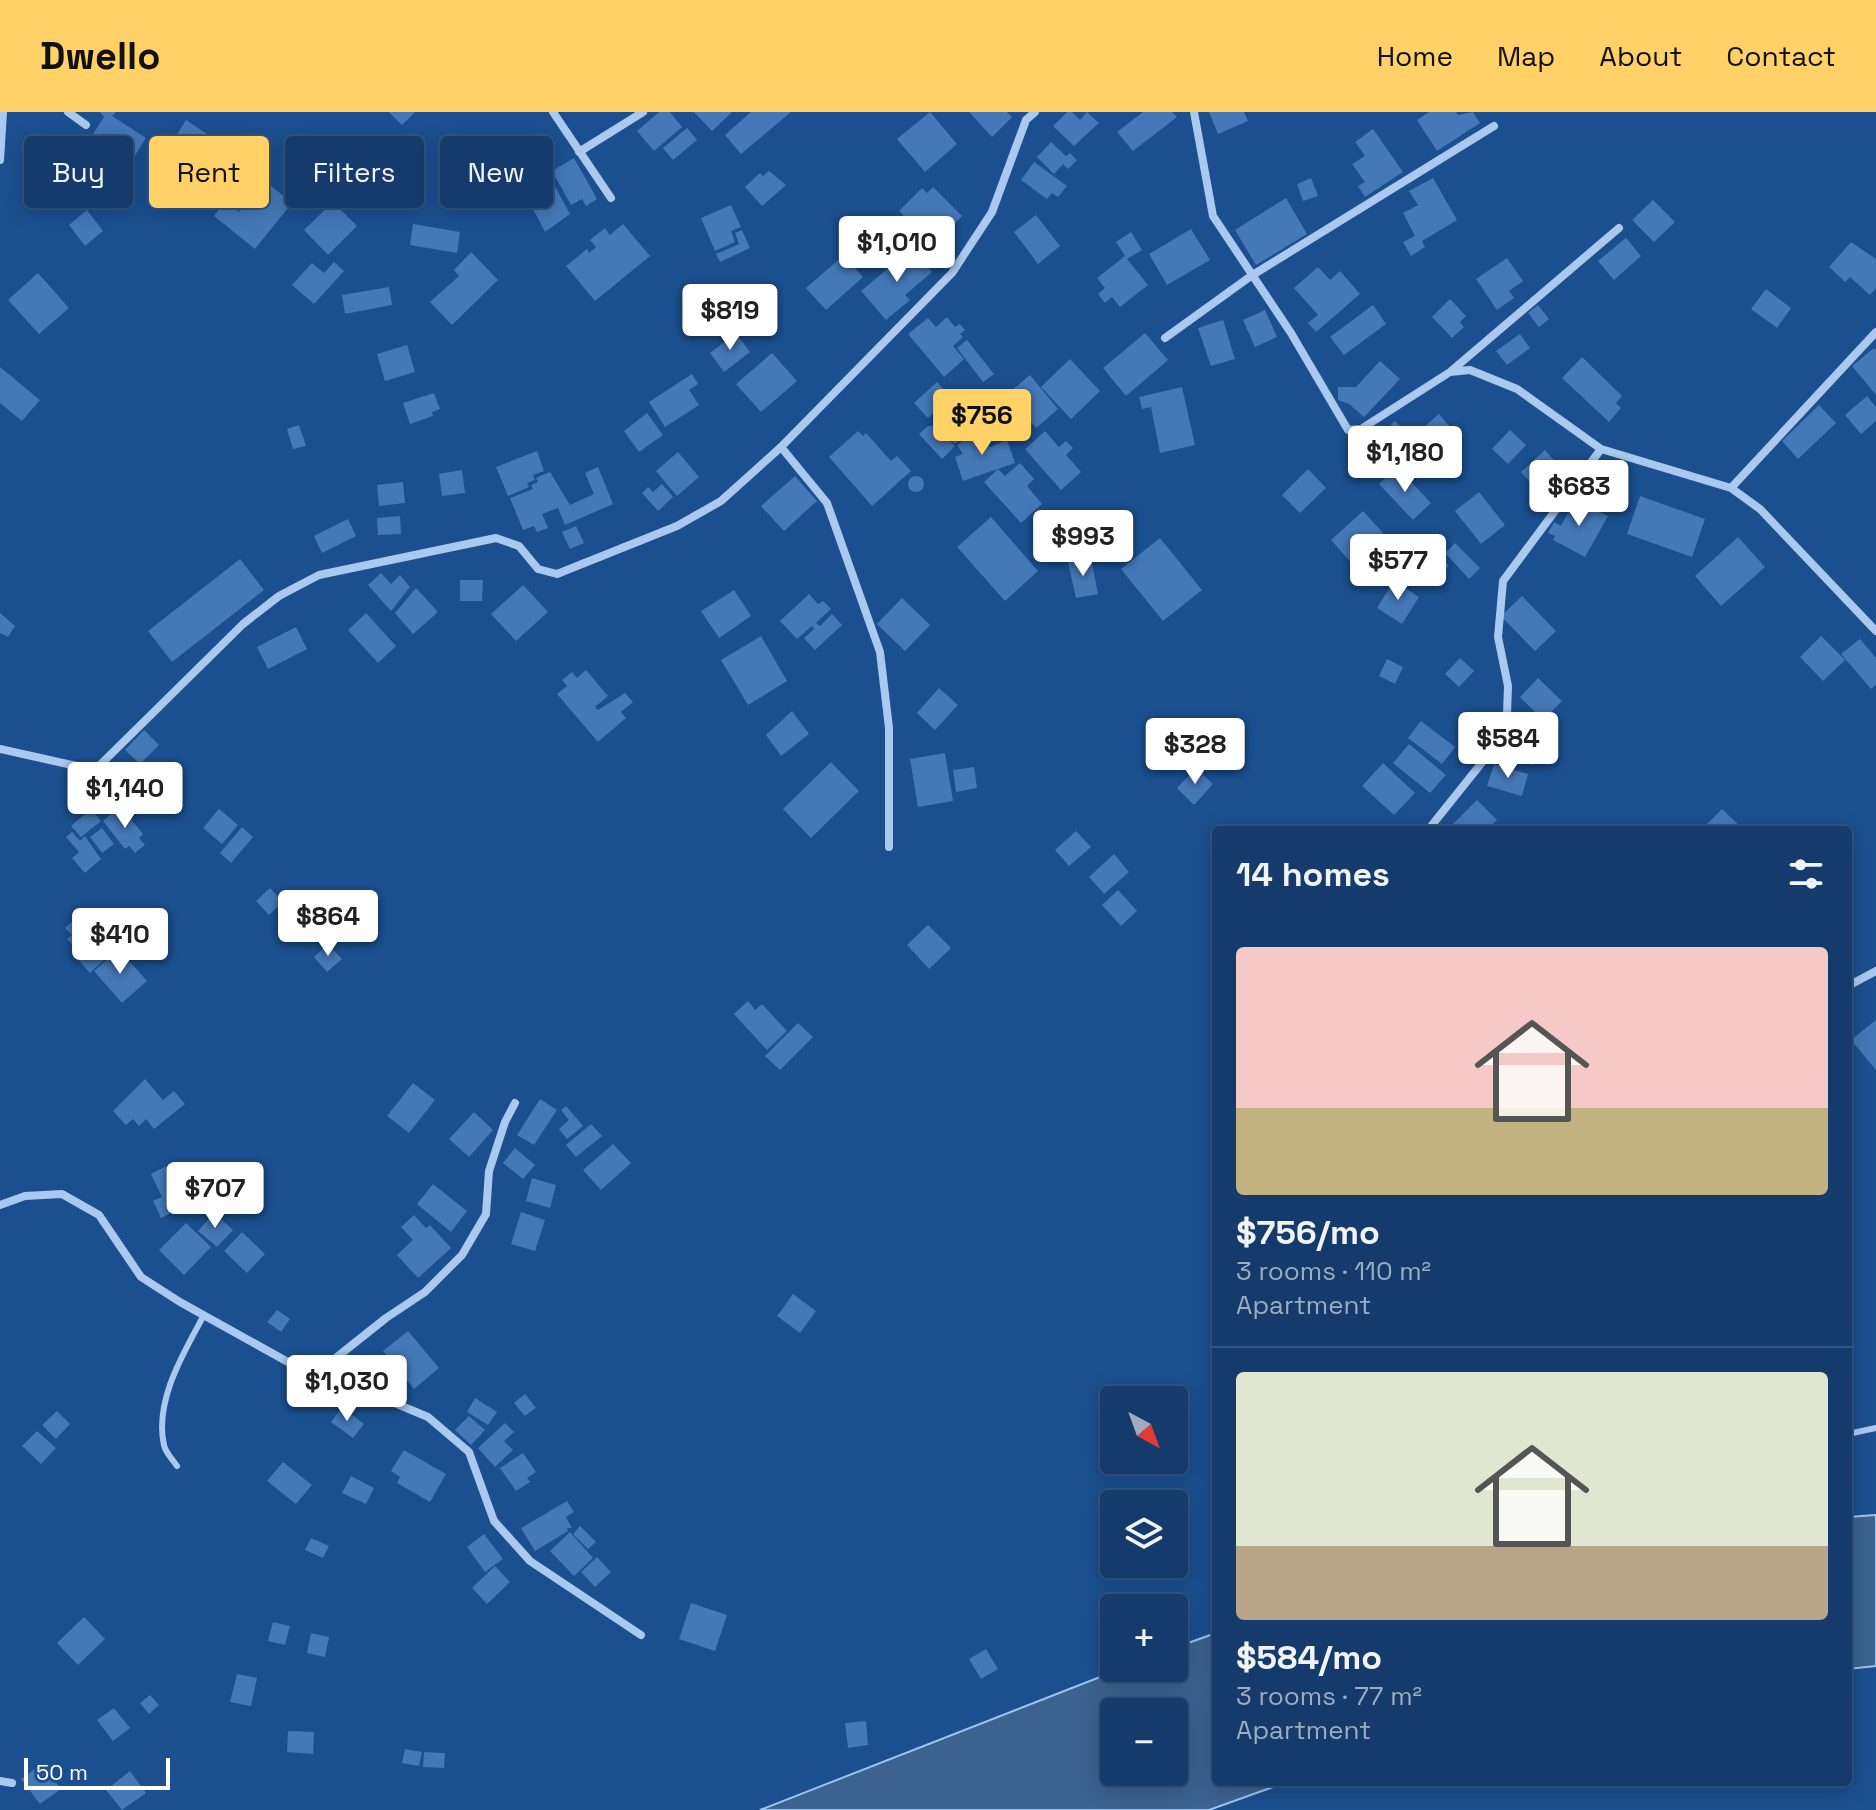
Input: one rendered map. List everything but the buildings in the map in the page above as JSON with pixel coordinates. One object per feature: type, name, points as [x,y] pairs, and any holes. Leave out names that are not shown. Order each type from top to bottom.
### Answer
[{"type":"street","points":[[0,160],[3,112]]},
{"type":"street","points":[[68,112],[86,125]]},
{"type":"street","points":[[553,112],[611,198]]},
{"type":"street","points":[[579,152],[643,112]]},
{"type":"street","points":[[0,749],[90,769],[98,767],[243,624],[279,596],[319,575],[496,538],[519,546],[538,569],[557,574],[677,526],[721,501],[781,447],[952,273],[992,212],[1026,120],[1035,112]]},
{"type":"street","points":[[1194,112],[1213,216],[1291,333],[1348,430],[1361,429],[1450,372],[1619,228]]},
{"type":"street","points":[[1165,338],[1251,276],[1494,126]]},
{"type":"street","points":[[1731,488],[1876,332]]},
{"type":"street","points":[[1450,372],[1470,370],[1517,389],[1601,449],[1731,488],[1760,509],[1876,631]]},
{"type":"street","points":[[781,447],[827,503],[880,652],[889,728],[889,847]]},
{"type":"street","points":[[1432,825],[1488,755],[1507,714],[1508,686],[1498,637],[1503,581],[1601,449]]},
{"type":"street","points":[[1852,984],[1876,971]]},
{"type":"street","points":[[313,1376],[386,1318],[425,1292],[462,1255],[486,1214],[489,1171],[505,1122],[515,1103]]},
{"type":"street","points":[[0,1205],[25,1196],[62,1194],[99,1215],[141,1277],[313,1376],[428,1417],[469,1452],[494,1521],[530,1561],[641,1635]]},
{"type":"street","points":[[0,1781],[12,1783]]},
{"type":"lane","points":[[177,1466],[164,1447],[163,1410],[181,1356],[204,1315]]},
{"type":"lane","points":[[1852,1433],[1876,1428]]},
{"type":"water","points":[[1876,1515],[1876,1666],[1852,1669],[1852,1517]]},
{"type":"water","points":[[1212,1634],[1212,1786],[1276,1786],[1209,1810],[760,1810],[1100,1677],[1100,1682],[1188,1682],[1188,1643]]}]
